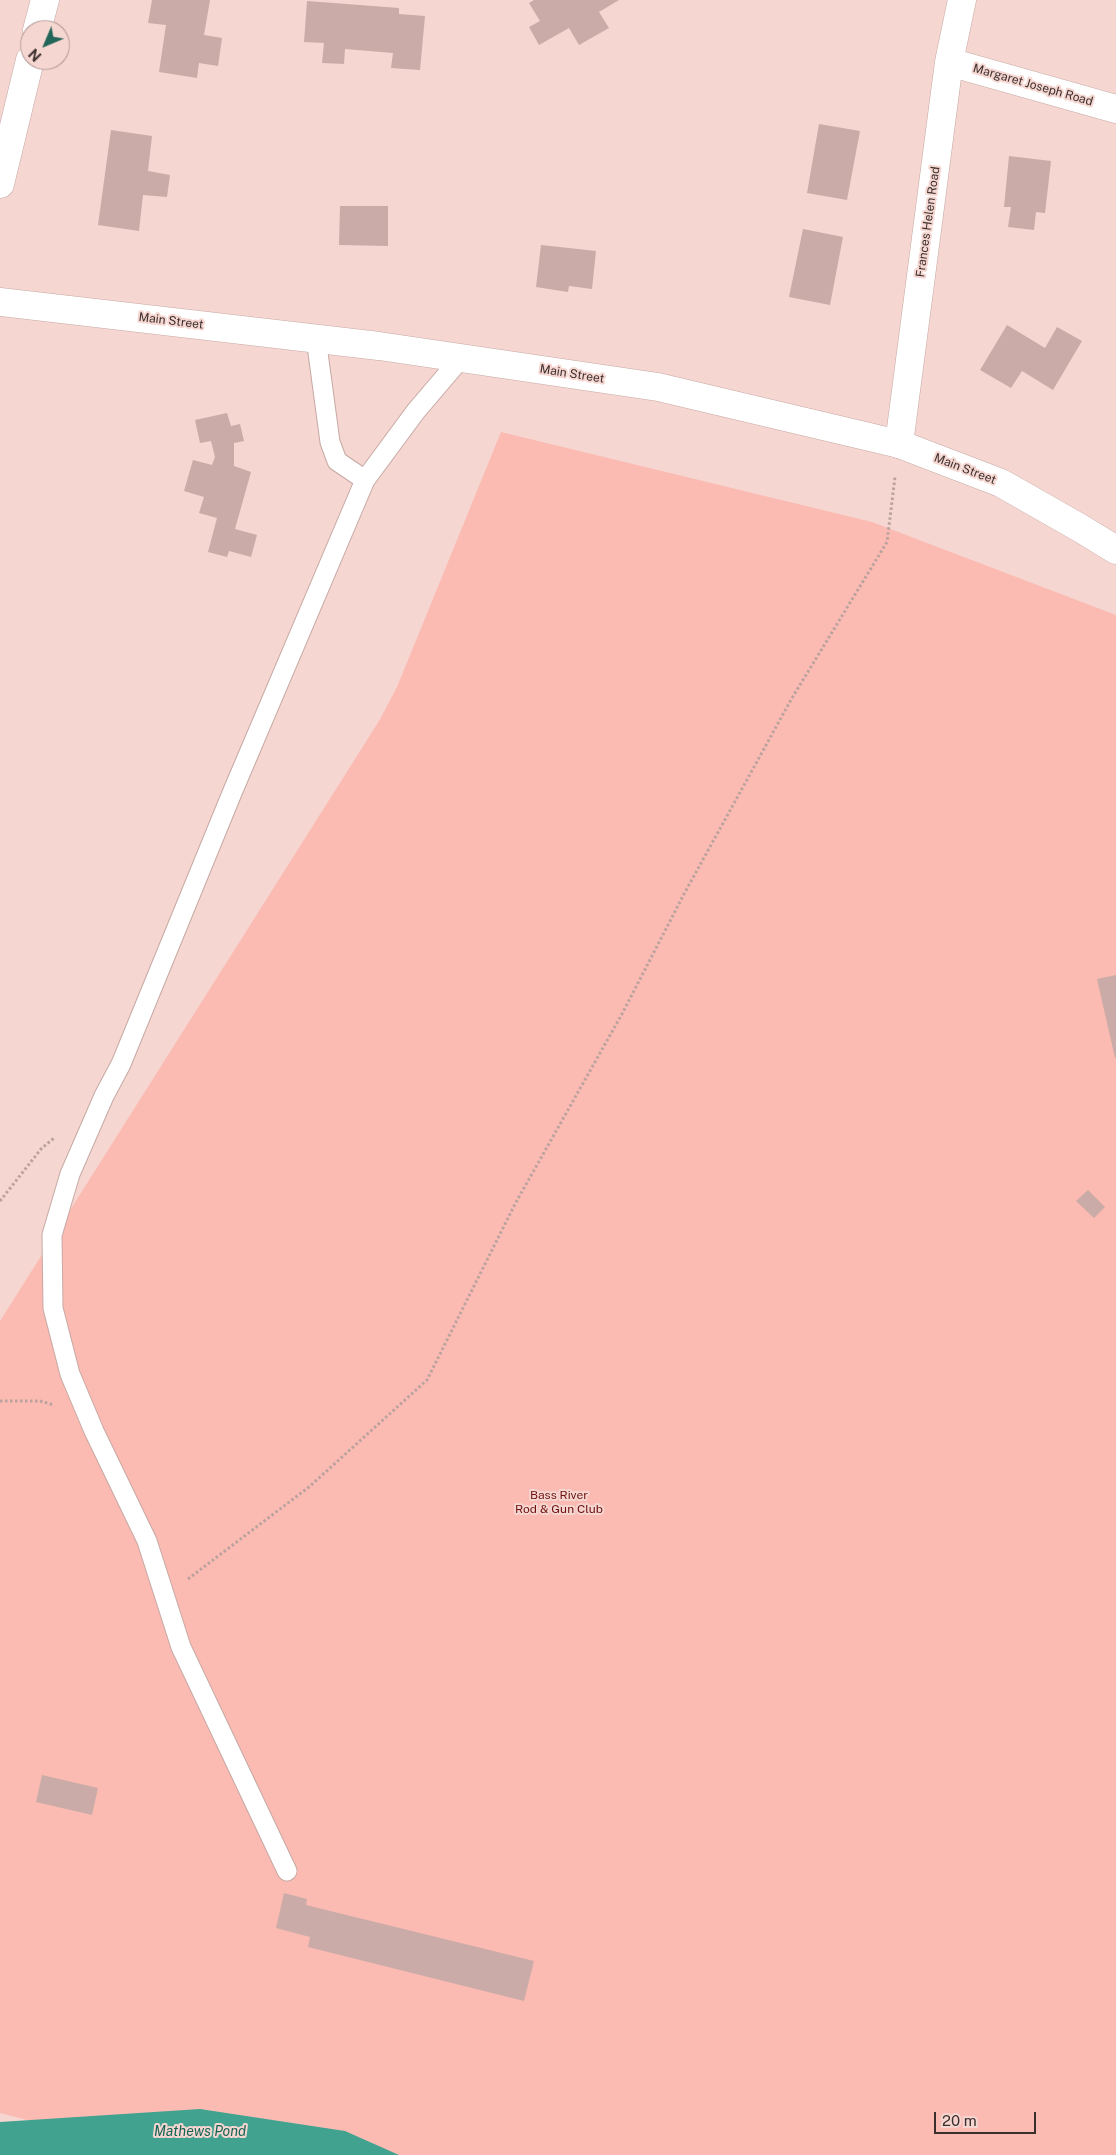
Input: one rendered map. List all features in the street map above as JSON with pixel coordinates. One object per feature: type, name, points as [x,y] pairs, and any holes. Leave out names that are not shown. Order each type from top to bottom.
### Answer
[{"type":"main road","points":[[40,20],[45,0]]},
{"type":"main road","name":"Frances Helen Road","points":[[899,444],[950,62],[962,0]]},
{"type":"main road","name":"Margaret Joseph Road","points":[[950,62],[1116,109]]},
{"type":"main road","points":[[0,184],[28,70]]},
{"type":"main road","name":"Main Street","points":[[0,302],[316,338],[462,357],[658,387],[899,444],[1001,483],[1116,550]]},
{"type":"lane","points":[[316,338],[330,442],[337,461],[365,480]]},
{"type":"lane","points":[[288,1871],[181,1647],[147,1541],[94,1430],[70,1374],[53,1308],[52,1235],[70,1174],[104,1096],[121,1064],[232,793],[365,480],[416,411],[462,357]]},
{"type":"path","points":[[164,1597],[309,1487],[428,1380],[515,1204],[622,1014],[712,842],[792,698],[887,542],[899,444]]},
{"type":"path","points":[[0,1401],[40,1401],[71,1409],[94,1430]]},
{"type":"green space","name":"Bass River Rod & Gun Club","points":[[501,432],[872,522],[1116,615],[1116,2155],[201,2155],[130,2147],[0,2113],[0,1321],[379,721],[397,687]]},
{"type":"water","name":"Mathews Pond","points":[[200,2109],[345,2131],[399,2155],[0,2155],[0,2122]]},
{"type":"building","points":[[152,0],[210,0],[204,35],[222,38],[218,66],[199,63],[197,78],[159,72],[166,25],[148,23]]},
{"type":"building","points":[[534,0],[619,0],[599,12],[609,28],[579,45],[569,28],[539,45],[529,27],[540,21],[529,3]]},
{"type":"building","points":[[307,1],[399,8],[399,14],[425,16],[420,70],[391,68],[393,53],[345,49],[344,64],[322,63],[324,43],[304,42]]},
{"type":"building","points":[[819,124],[860,131],[847,200],[807,193]]},
{"type":"building","points":[[111,130],[152,136],[148,171],[170,175],[167,197],[143,195],[139,231],[98,225]]},
{"type":"building","points":[[1009,156],[1051,161],[1045,213],[1036,212],[1034,230],[1008,227],[1011,207],[1004,207]]},
{"type":"building","points":[[340,206],[388,206],[388,246],[339,245]]},
{"type":"building","points":[[803,229],[843,237],[830,305],[789,297]]},
{"type":"building","points":[[541,245],[596,251],[592,289],[569,286],[568,292],[536,287]]},
{"type":"building","points":[[1007,325],[1045,348],[1057,327],[1082,341],[1053,390],[1022,371],[1011,388],[980,370]]},
{"type":"building","points":[[227,413],[231,426],[240,424],[244,441],[234,443],[234,466],[251,472],[235,529],[257,535],[251,557],[229,551],[227,557],[208,552],[217,518],[199,513],[204,497],[184,491],[193,460],[212,465],[215,457],[211,441],[200,443],[195,420]]},
{"type":"building","points":[[1116,975],[1116,1058],[1115,1058],[1097,979]]},
{"type":"building","points":[[1088,1190],[1105,1207],[1094,1218],[1076,1201]]},
{"type":"building","points":[[42,1775],[98,1788],[92,1815],[36,1802]]},
{"type":"building","points":[[284,1893],[307,1899],[306,1905],[534,1961],[524,2001],[308,1947],[310,1937],[276,1928]]}]
